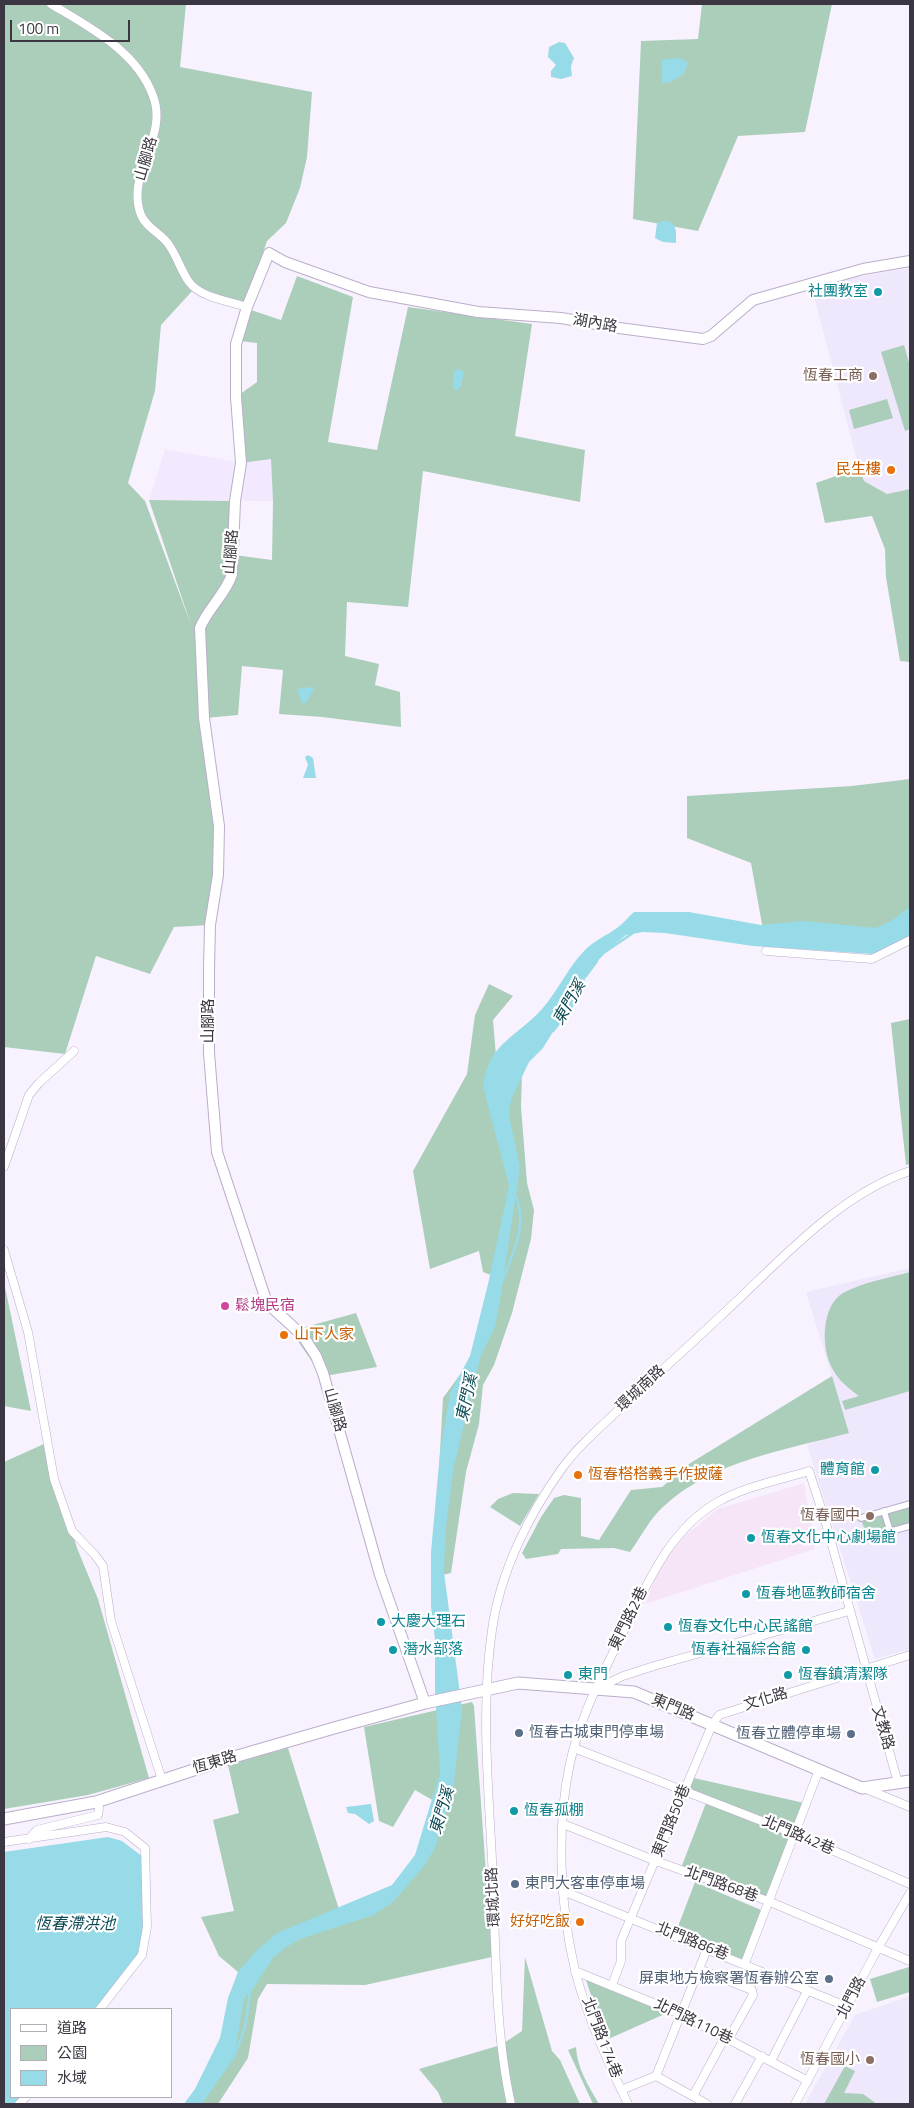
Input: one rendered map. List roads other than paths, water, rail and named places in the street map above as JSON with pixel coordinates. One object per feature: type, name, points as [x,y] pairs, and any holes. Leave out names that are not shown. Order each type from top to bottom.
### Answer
[{"type":"main road","name":"東門路","points":[[428,1703],[488,1688],[518,1683],[634,1692],[862,1788]]},
{"type":"main road","name":"恆東路","points":[[4,1819],[96,1802],[254,1751],[428,1703]]},
{"type":"main road","points":[[862,1788],[910,1781]]},
{"type":"street","name":"山腳路","points":[[51,4],[95,30],[116,46],[134,65],[153,95],[157,110],[156,129],[139,180],[138,202],[141,216],[169,244],[189,282],[200,293],[247,307]]},
{"type":"street","name":"山腳路","points":[[269,253],[247,307],[236,344],[236,397],[241,463],[235,501],[232,574],[229,583],[205,616],[200,628],[204,718],[219,826],[218,875],[210,925],[209,968],[209,1053],[217,1152],[267,1303],[303,1336],[316,1356],[323,1373],[380,1575],[428,1703]]},
{"type":"street","name":"湖內路","points":[[269,253],[285,262],[369,292],[478,312],[561,318],[695,340],[712,336],[753,300],[863,269],[910,261]]},
{"type":"street","points":[[766,951],[872,959],[910,940]]},
{"type":"street","points":[[4,1167],[29,1095],[52,1070],[74,1051]]},
{"type":"street","name":"環城南路","points":[[488,1688],[492,1629],[507,1572],[532,1515],[564,1466],[583,1444],[617,1412],[819,1226],[867,1190],[910,1171]]},
{"type":"street","points":[[4,1250],[28,1332],[54,1479],[72,1531],[96,1555],[103,1566],[111,1621],[162,1780]]},
{"type":"street","name":"文教路","points":[[809,1471],[825,1520],[898,1783]]},
{"type":"street","name":"東門路2巷","points":[[575,1971],[563,1891],[563,1824],[570,1764],[594,1690],[661,1557],[693,1520],[717,1502],[809,1471]]},
{"type":"street","points":[[860,1518],[910,1504]]},
{"type":"street","points":[[884,1511],[890,1531]]},
{"type":"street","points":[[866,1538],[910,1526]]},
{"type":"street","points":[[594,1690],[630,1674],[849,1611]]},
{"type":"street","name":"文化路","points":[[712,1725],[719,1715],[910,1655]]},
{"type":"street","name":"環城北路","points":[[488,1688],[487,1762],[500,2018],[506,2083],[511,2104]]},
{"type":"street","name":"東門路50巷","points":[[612,1985],[621,1961],[621,1941],[712,1725]]},
{"type":"street","name":"北門路42巷","points":[[574,1748],[795,1834],[910,1884]]},
{"type":"street","points":[[745,1963],[819,1770]]},
{"type":"street","points":[[862,1788],[910,1807]]},
{"type":"street","points":[[29,1839],[37,1830],[98,1815],[99,1808],[96,1802]]},
{"type":"street","name":"北門路68巷","points":[[563,1824],[656,1861],[768,1901],[910,1961]]},
{"type":"street","points":[[4,1842],[106,1827],[125,1832],[145,1848],[147,1927],[142,1955],[101,2008]]},
{"type":"street","name":"北門路86巷","points":[[563,1891],[745,1963],[848,2007]]},
{"type":"street","name":"北門路","points":[[795,2104],[878,1948],[910,1893]]},
{"type":"street","points":[[621,2090],[656,2076],[708,1949]]},
{"type":"street","points":[[692,2096],[754,1995],[752,1990],[699,1969]]},
{"type":"street","name":"北門路110巷","points":[[575,1971],[680,2014],[808,2081]]},
{"type":"street","name":"北門路174巷","points":[[575,1971],[597,2032],[628,2104]]},
{"type":"street","points":[[771,2061],[807,1991]]},
{"type":"street","points":[[735,2104],[762,2056]]},
{"type":"street","points":[[656,2076],[707,2104]]},
{"type":"water","points":[[559,42],[565,43],[574,58],[571,66],[572,76],[561,79],[551,77],[551,71],[556,65],[548,57],[549,47]]},
{"type":"water","points":[[678,58],[688,62],[684,74],[670,82],[662,83],[662,60]]},
{"type":"water","points":[[665,221],[673,223],[676,231],[676,243],[663,242],[655,238],[657,223]]},
{"type":"water","points":[[459,369],[464,372],[461,386],[457,390],[453,389],[454,371]]},
{"type":"water","points":[[311,687],[314,689],[306,703],[302,703],[297,689]]},
{"type":"water","points":[[308,755],[313,758],[316,778],[303,778],[308,765],[305,757]]},
{"type":"water","points":[[910,907],[910,936],[887,950],[872,954],[753,946],[665,933],[643,932],[626,935],[610,948],[589,970],[572,1009],[556,1027],[543,1048],[529,1062],[511,1100],[509,1115],[520,1168],[500,1300],[495,1327],[481,1356],[456,1450],[446,1526],[444,1572],[462,1709],[453,1791],[435,1848],[425,1865],[394,1901],[374,1915],[303,1938],[286,1947],[267,1963],[244,1999],[234,2058],[202,2104],[184,2104],[195,2089],[220,2038],[228,1998],[238,1972],[257,1950],[277,1933],[392,1885],[415,1855],[440,1773],[435,1692],[435,1640],[431,1607],[431,1552],[440,1453],[450,1393],[470,1356],[509,1186],[483,1086],[491,1059],[505,1042],[542,1009],[585,950],[619,926],[634,912],[689,912],[761,925],[804,921],[876,928],[891,921]]},
{"type":"water","points":[[371,1804],[374,1821],[369,1824],[355,1814],[348,1813],[346,1807]]},
{"type":"water","name":"恆春滯洪池","points":[[108,1837],[122,1841],[143,1857],[147,1942],[133,1974],[103,2008],[10,2008],[10,2098],[25,2098],[19,2104],[4,2104],[4,1852]]},
{"type":"waterway","name":"東門溪","points":[[602,954],[633,933]]},
{"type":"waterway","name":"東門溪","points":[[586,976],[597,961]]},
{"type":"waterway","name":"東門溪","points":[[553,1031],[562,1020]]},
{"type":"waterway","name":"東門溪","points":[[502,1282],[515,1249],[520,1228],[519,1205],[515,1194]]},
{"type":"waterway","name":"東門溪","points":[[454,1462],[466,1409]]},
{"type":"waterway","name":"東門溪","points":[[234,2057],[245,2027],[250,1991],[271,1959]]},
{"type":"place","name":"社團教室","points":[[878,292]]},
{"type":"place","name":"恆春工商","points":[[873,376]]},
{"type":"place","name":"民生樓","points":[[891,470]]},
{"type":"place","name":"鬆塊民宿","points":[[225,1306]]},
{"type":"place","name":"山下人家","points":[[284,1335]]},
{"type":"place","name":"體育館","points":[[875,1470]]},
{"type":"place","name":"恆春榙榙義手作披薩","points":[[578,1475]]},
{"type":"place","name":"恆春國中","points":[[870,1516]]},
{"type":"place","name":"恆春文化中心劇場館","points":[[751,1538]]},
{"type":"place","name":"恆春地區教師宿舍","points":[[746,1594]]},
{"type":"place","name":"大慶大理石","points":[[381,1622]]},
{"type":"place","name":"恆春文化中心民謠館","points":[[668,1627]]},
{"type":"place","name":"潛水部落","points":[[393,1650]]},
{"type":"place","name":"恆春社福綜合館","points":[[806,1650]]},
{"type":"place","name":"東門","points":[[568,1675]]},
{"type":"place","name":"恆春鎮清潔隊","points":[[788,1675]]},
{"type":"place","name":"恆春古城東門停車場","points":[[519,1733]]},
{"type":"place","name":"恆春立體停車場","points":[[851,1734]]},
{"type":"place","name":"恆春孤棚","points":[[514,1811]]},
{"type":"place","name":"東門大客車停車場","points":[[515,1884]]},
{"type":"place","name":"好好吃飯","points":[[580,1922]]},
{"type":"place","name":"屏東地方檢察署恆春辦公室","points":[[829,1979]]},
{"type":"place","name":"恆春國小","points":[[870,2060]]}]
